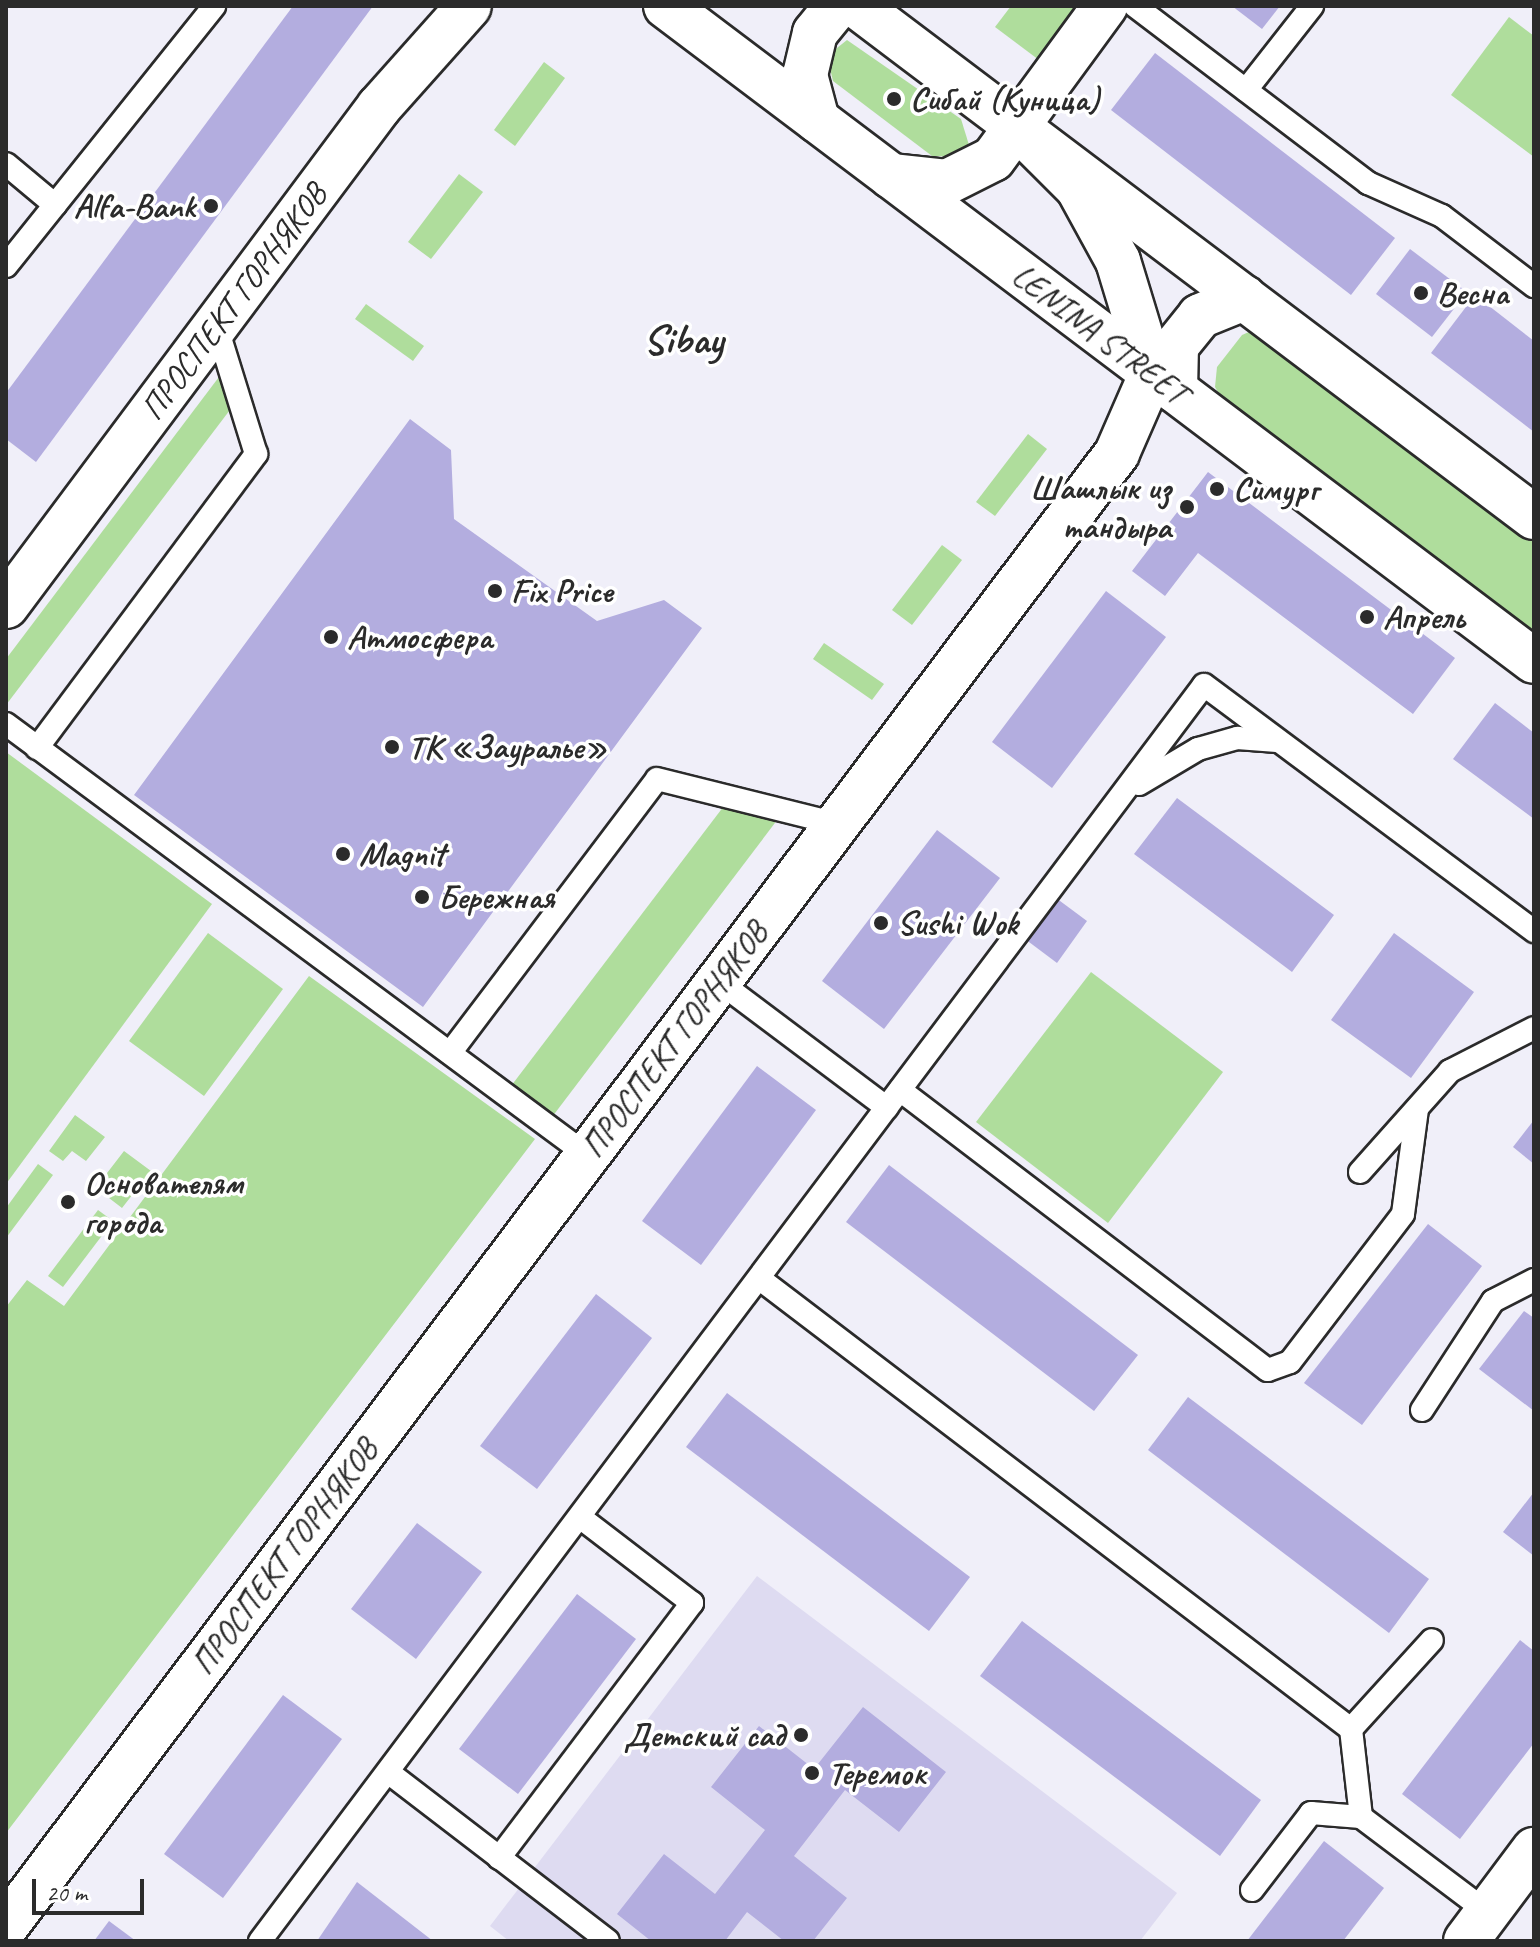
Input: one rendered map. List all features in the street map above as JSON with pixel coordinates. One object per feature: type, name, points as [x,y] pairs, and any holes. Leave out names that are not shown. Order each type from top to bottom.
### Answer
[{"type":"main road","name":"ПРОСПЕКТ ГОРНЯКОВ","points":[[6,606],[379,107],[469,6]]},
{"type":"main road","name":"LENINA STREET","points":[[666,6],[1534,661]]},
{"type":"main road","points":[[817,120],[805,75],[815,33],[837,6]]},
{"type":"main road","points":[[857,6],[1534,517]]},
{"type":"main road","points":[[891,176],[947,182],[993,159],[1105,6]]},
{"type":"main road","points":[[1017,127],[1078,188],[1118,261],[1163,382]]},
{"type":"main road","points":[[1163,382],[1176,346],[1200,316],[1244,298]]},
{"type":"main road","name":"ПРОСПЕКТ ГОРНЯКОВ","points":[[6,1926],[1117,453],[1163,382]]},
{"type":"main road","points":[[1476,1926],[1534,1850]]},
{"type":"lane","points":[[6,266],[214,6]]},
{"type":"lane","points":[[1135,6],[1368,183],[1442,216],[1534,286]]},
{"type":"lane","points":[[1246,90],[1312,6]]},
{"type":"lane","points":[[6,164],[55,205]]},
{"type":"lane","points":[[37,748],[256,454],[216,325]]},
{"type":"lane","points":[[260,1941],[1204,685],[1534,931]]},
{"type":"lane","points":[[6,724],[587,1155]]},
{"type":"lane","points":[[1116,803],[1198,749],[1237,738],[1279,741]]},
{"type":"lane","points":[[450,1053],[657,779],[837,824]]},
{"type":"lane","points":[[718,981],[893,1099],[1268,1370],[1290,1362],[1403,1214],[1417,1109]]},
{"type":"lane","points":[[1360,1172],[1454,1068],[1534,1028]]},
{"type":"lane","points":[[760,1279],[1351,1729],[1361,1817]]},
{"type":"lane","points":[[1422,1410],[1493,1301],[1534,1280]]},
{"type":"lane","points":[[499,1858],[692,1603],[580,1517]]},
{"type":"lane","points":[[1351,1729],[1432,1640]]},
{"type":"lane","points":[[388,1772],[608,1941]]},
{"type":"lane","points":[[1252,1890],[1311,1813],[1361,1817],[1476,1926]]},
{"type":"shaded area","name":"Теремок","points":[[757,1576],[1177,1893],[1140,1941],[509,1941],[490,1926]]},
{"type":"green space","points":[[1011,6],[1080,6],[1039,60],[995,27]]},
{"type":"green space","points":[[1509,17],[1534,36],[1534,157],[1451,95]]},
{"type":"green space","points":[[847,40],[961,119],[969,145],[960,157],[932,156],[833,81],[827,56]]},
{"type":"green space","points":[[544,62],[565,78],[515,146],[494,130]]},
{"type":"green space","points":[[459,174],[483,192],[431,259],[408,242]]},
{"type":"green space","points":[[366,304],[424,346],[413,361],[355,319]]},
{"type":"green space","points":[[1258,328],[1534,530],[1534,637],[1224,403],[1215,387],[1217,367],[1242,335]]},
{"type":"green space","points":[[228,365],[239,398],[6,705],[6,659]]},
{"type":"green space","points":[[1028,434],[1047,449],[995,516],[976,502]]},
{"type":"green space","points":[[942,545],[962,560],[912,625],[892,610]]},
{"type":"green space","points":[[824,643],[884,684],[872,700],[813,659]]},
{"type":"green space","points":[[6,752],[212,904],[6,1184]]},
{"type":"green space","points":[[730,798],[784,811],[546,1125],[505,1094]]},
{"type":"green space","points":[[208,933],[283,989],[204,1096],[129,1041]]},
{"type":"green space","points":[[1091,972],[1223,1072],[1108,1223],[976,1122]]},
{"type":"green space","points":[[309,976],[535,1139],[6,1833],[6,1307],[27,1280],[64,1306]]},
{"type":"green space","points":[[75,1115],[105,1137],[86,1161],[72,1151],[63,1161],[49,1151]]},
{"type":"green space","points":[[124,1151],[151,1171],[122,1208],[109,1198],[117,1187],[104,1177]]},
{"type":"green space","points":[[38,1164],[53,1175],[6,1238],[6,1208]]},
{"type":"green space","points":[[98,1210],[113,1221],[63,1287],[48,1276]]},
{"type":"building","points":[[293,6],[373,6],[36,462],[6,439],[6,393]]},
{"type":"building","points":[[1232,6],[1280,6],[1262,29]]},
{"type":"building","points":[[1155,53],[1395,238],[1351,295],[1111,110]]},
{"type":"building","name":"Весна","points":[[1410,249],[1467,292],[1432,337],[1376,294]]},
{"type":"building","points":[[1475,295],[1534,341],[1534,432],[1431,353]]},
{"type":"building","name":"ТК «Зауралье»","points":[[410,419],[451,450],[454,519],[597,621],[664,600],[702,628],[423,1007],[134,795]]},
{"type":"building","points":[[1208,472],[1455,658],[1413,714],[1198,553],[1165,596],[1132,571]]},
{"type":"building","points":[[1106,591],[1166,637],[1052,788],[992,742]]},
{"type":"building","points":[[1495,703],[1534,733],[1534,819],[1453,759]]},
{"type":"building","points":[[1177,798],[1334,915],[1292,972],[1134,854]]},
{"type":"building","points":[[937,830],[1000,878],[884,1029],[822,981]]},
{"type":"building","points":[[1052,895],[1087,921],[1057,963],[1021,936]]},
{"type":"building","points":[[1394,933],[1474,992],[1411,1078],[1331,1020]]},
{"type":"building","points":[[757,1066],[816,1110],[701,1265],[642,1221]]},
{"type":"building","points":[[1534,1120],[1534,1164],[1513,1147]]},
{"type":"building","points":[[889,1165],[1138,1355],[1094,1411],[846,1222]]},
{"type":"building","points":[[1428,1224],[1482,1266],[1362,1425],[1304,1383]]},
{"type":"building","points":[[596,1294],[652,1338],[537,1489],[480,1446]]},
{"type":"building","points":[[1524,1311],[1534,1318],[1534,1411],[1479,1369]]},
{"type":"building","points":[[727,1393],[970,1577],[929,1631],[686,1447]]},
{"type":"building","points":[[1188,1397],[1429,1579],[1389,1633],[1148,1450]]},
{"type":"building","points":[[1534,1492],[1534,1556],[1503,1532]]},
{"type":"building","points":[[417,1523],[482,1572],[416,1659],[351,1609]]},
{"type":"building","points":[[577,1594],[636,1639],[518,1794],[459,1749]]},
{"type":"building","points":[[1022,1621],[1261,1800],[1220,1856],[980,1676]]},
{"type":"building","points":[[1520,1640],[1534,1651],[1534,1743],[1460,1839],[1402,1794]]},
{"type":"building","points":[[283,1695],[342,1739],[223,1898],[164,1854]]},
{"type":"building","name":"Теремок","points":[[863,1707],[946,1772],[899,1832],[845,1790],[794,1856],[847,1898],[813,1941],[784,1941],[747,1912],[725,1941],[651,1941],[617,1914],[664,1854],[715,1894],[765,1830],[711,1787],[759,1726],[814,1769]]},
{"type":"building","points":[[1324,1841],[1384,1888],[1343,1941],[1247,1941]]},
{"type":"building","points":[[357,1882],[433,1941],[317,1941]]},
{"type":"building","points":[[109,1921],[136,1941],[94,1941]]},
{"type":"place","name":"Сибай (Куница)","points":[[894,99]]},
{"type":"place","name":"Alfa-Bank","points":[[211,206]]},
{"type":"place","name":"Весна","points":[[1421,293]]},
{"type":"place","name":"Симург","points":[[1217,489]]},
{"type":"place","name":"Шашлык из тандыра","points":[[1187,507]]},
{"type":"place","name":"Fix Price","points":[[495,591]]},
{"type":"place","name":"Апрель","points":[[1367,617]]},
{"type":"place","name":"Атмосфера","points":[[331,637]]},
{"type":"place","name":"ТК «Зауралье»","points":[[392,747]]},
{"type":"place","name":"Magnit","points":[[343,854]]},
{"type":"place","name":"Бережная","points":[[422,897]]},
{"type":"place","name":"Sushi Wok","points":[[881,923]]},
{"type":"place","name":"Основателям города","points":[[68,1202]]},
{"type":"place","name":"Детский сад","points":[[801,1735]]},
{"type":"place","name":"Теремок","points":[[812,1773]]},
{"type":"district","name":"Sibay","points":[[683,340]]}]
